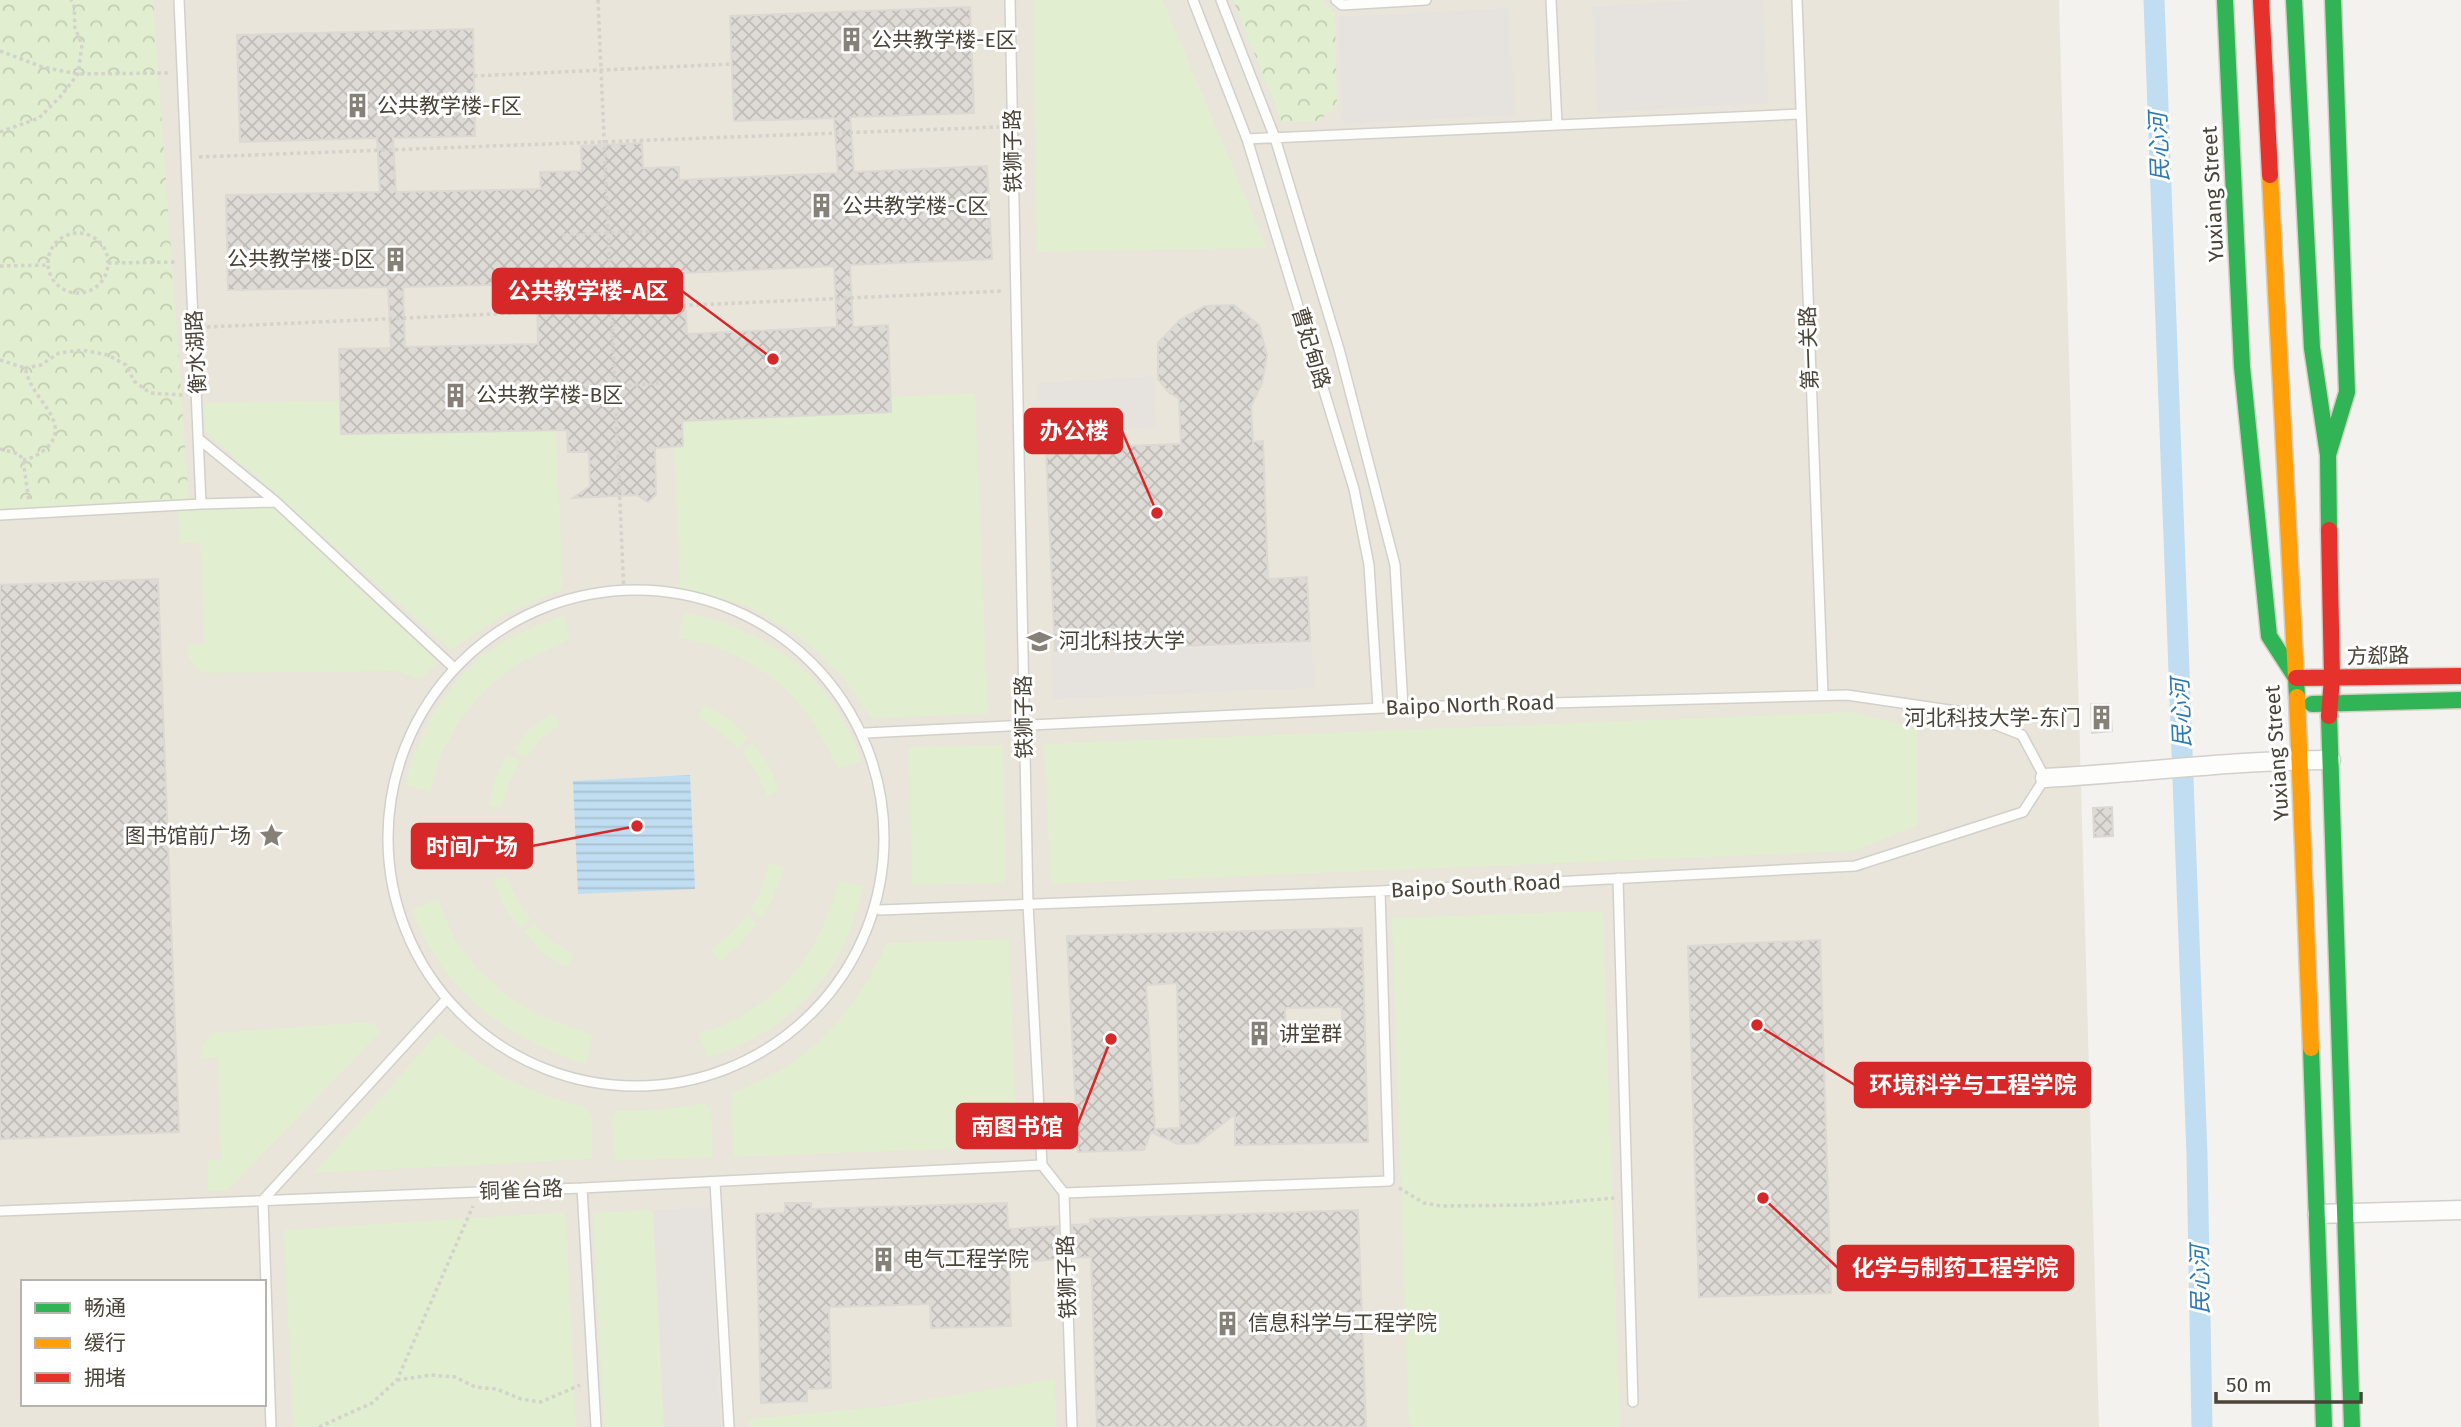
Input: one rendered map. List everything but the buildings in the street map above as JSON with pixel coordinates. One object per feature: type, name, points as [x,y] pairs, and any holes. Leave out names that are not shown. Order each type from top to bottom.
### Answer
[{"type":"main road","name":"Yuxiang Street","points":[[2225,0],[2242,367],[2269,636],[2296,678],[2324,1427]]},
{"type":"main road","points":[[2261,0],[2296,678]]},
{"type":"main road","points":[[2294,0],[2312,348],[2328,455],[2332,678],[2329,704],[2352,1427]]},
{"type":"main road","points":[[2328,455],[2347,392],[2333,0]]},
{"type":"main road","name":"方郄路","points":[[2296,678],[2461,676]]},
{"type":"main road","points":[[2297,705],[2461,700]]},
{"type":"street","points":[[2045,778],[2136,773],[2235,763],[2331,760]]},
{"type":"street","points":[[2317,1214],[2461,1210]]},
{"type":"lane","name":"衡水湖路","points":[[179,0],[201,504]]},
{"type":"lane","name":"铁狮子路","points":[[1010,0],[1028,904],[1042,1165]]},
{"type":"lane","name":"曹妃甸路","points":[[1193,0],[1247,139],[1354,489],[1369,565],[1378,708]]},
{"type":"lane","name":"曹妃甸路","points":[[1221,0],[1275,138],[1339,349],[1395,565],[1403,707]]},
{"type":"lane","points":[[1336,0],[1342,5],[1426,0]]},
{"type":"lane","points":[[1550,0],[1557,125]]},
{"type":"lane","name":"第一关路","points":[[1797,0],[1823,695]]},
{"type":"lane","points":[[1247,139],[1800,114]]},
{"type":"lane","points":[[200,440],[276,502],[452,666]]},
{"type":"lane","points":[[0,515],[276,502]]},
{"type":"lane","points":[[644,592],[726,606],[792,643],[845,702],[865,733],[886,794],[886,855],[880,910],[825,1002],[766,1049],[694,1080],[613,1085],[543,1067],[490,1036],[445,1001],[404,938],[383,851],[393,767],[418,713],[452,666],[498,634],[562,602],[624,595],[644,592]]},
{"type":"lane","name":"Baipo North Road","points":[[865,733],[1403,707],[1847,695],[1963,712],[2022,735],[2045,778]]},
{"type":"lane","name":"Baipo South Road","points":[[880,910],[1380,891],[1855,866],[2023,812],[2045,778]]},
{"type":"lane","points":[[1618,878],[1633,1402]]},
{"type":"lane","points":[[1042,1165],[1064,1193],[1389,1181],[1380,891]]},
{"type":"lane","points":[[266,1280],[263,1200],[445,1001]]},
{"type":"lane","name":"铜雀台路","points":[[0,1211],[582,1188],[1042,1165]]},
{"type":"lane","points":[[715,1182],[729,1427]]},
{"type":"lane","points":[[582,1188],[596,1427]]},
{"type":"lane","name":"铁狮子路","points":[[1064,1193],[1072,1427]]},
{"type":"lane","points":[[266,1285],[271,1427]]},
{"type":"path","points":[[0,132],[39,118],[61,97],[78,74],[82,45],[75,28],[74,6],[71,0]]},
{"type":"path","points":[[598,0],[624,595]]},
{"type":"path","points":[[0,51],[42,67],[78,74],[182,73]]},
{"type":"path","points":[[474,76],[732,64]]},
{"type":"path","points":[[186,157],[1013,127]]},
{"type":"path","points":[[562,235],[656,231]]},
{"type":"path","points":[[78,234],[96,239],[107,254],[108,263],[107,274],[102,282],[84,293],[64,290],[56,284],[48,265],[50,255],[60,240],[68,235],[78,234]]},
{"type":"path","points":[[108,263],[191,261]]},
{"type":"path","points":[[0,266],[48,265]]},
{"type":"path","points":[[194,328],[1016,291]]},
{"type":"path","points":[[0,360],[25,368],[41,365],[59,353],[82,350],[108,355],[126,365],[134,381],[150,393],[170,396],[198,394]]},
{"type":"path","points":[[23,460],[34,458],[52,444],[56,425],[47,405],[32,386],[25,368]]},
{"type":"path","points":[[572,388],[659,383]]},
{"type":"path","points":[[0,449],[19,454],[23,460],[30,513]]},
{"type":"path","points":[[1389,1181],[1424,1203],[1441,1206],[1532,1205],[1627,1197]]},
{"type":"path","points":[[319,1427],[372,1403],[397,1380],[479,1192]]},
{"type":"path","points":[[397,1380],[432,1375],[455,1377],[475,1387],[496,1389],[521,1399],[541,1402],[593,1380]]},
{"type":"shaded area","name":"河北科技大学","points":[[0,0],[2059,0],[2099,1427],[0,1427]]},
{"type":"shaded area","points":[[1763,0],[1769,103],[1597,113],[1592,6]]},
{"type":"shaded area","points":[[1509,8],[1515,115],[1343,124],[1337,17]]},
{"type":"shaded area","points":[[1153,376],[1156,427],[1041,434],[1038,383]]},
{"type":"shaded area","points":[[1312,643],[1314,688],[1053,699],[1051,654]]},
{"type":"shaded area","points":[[710,1207],[721,1427],[664,1427],[653,1210]]},
{"type":"green space","points":[[0,0],[153,0],[189,501],[0,509]]},
{"type":"green space","points":[[1033,0],[1163,0],[1267,248],[1037,252]]},
{"type":"green space","points":[[1233,0],[1322,0],[1335,12],[1337,106],[1318,121],[1282,122]]},
{"type":"green space","points":[[975,393],[988,714],[871,718],[843,677],[800,637],[746,605],[680,589],[674,447],[683,446],[682,421],[890,412],[890,397]]},
{"type":"green space","points":[[340,401],[341,434],[556,430],[563,589],[505,614],[451,650],[205,431],[204,403]]},
{"type":"green space","points":[[272,507],[438,662],[420,680],[398,671],[203,673],[189,661],[188,645],[205,644],[200,542],[180,543],[178,511]]},
{"type":"green space","points":[[684,613],[728,624],[748,633],[768,643],[803,669],[833,703],[862,761],[838,769],[817,729],[792,696],[777,682],[742,659],[720,649],[678,638]]},
{"type":"green space","points":[[564,615],[570,639],[515,665],[485,690],[460,720],[442,753],[430,792],[405,785],[419,742],[440,703],[454,685],[485,654],[504,641]]},
{"type":"green space","points":[[705,705],[729,719],[748,737],[738,749],[698,717]]},
{"type":"green space","points":[[1853,712],[1917,729],[1918,825],[1854,851],[1051,884],[1044,744]]},
{"type":"green space","points":[[553,713],[561,724],[541,739],[526,758],[513,749],[530,729]]},
{"type":"green space","points":[[753,743],[768,764],[780,790],[767,796],[757,773],[742,751]]},
{"type":"green space","points":[[1003,745],[1006,883],[912,885],[909,747]]},
{"type":"green space","points":[[507,754],[521,761],[509,783],[502,808],[488,806],[495,780]]},
{"type":"green space","points":[[769,863],[784,868],[762,919],[751,910]]},
{"type":"green space","points":[[506,875],[517,900],[531,920],[520,928],[503,905],[493,880]]},
{"type":"green space","points":[[839,881],[864,886],[852,925],[832,967],[803,1002],[787,1016],[750,1041],[708,1058],[699,1034],[730,1022],[759,1005],[791,976],[804,960],[824,924]]},
{"type":"green space","points":[[438,899],[454,938],[475,967],[504,993],[537,1014],[593,1035],[586,1064],[529,1040],[480,1008],[459,988],[425,939],[412,910]]},
{"type":"green space","points":[[1603,911],[1620,1427],[1409,1427],[1392,918]]},
{"type":"green space","points":[[747,915],[757,923],[740,945],[720,962],[711,949],[730,934]]},
{"type":"green space","points":[[534,923],[552,941],[574,955],[567,967],[545,955],[524,932]]},
{"type":"green space","points":[[1009,939],[1017,1146],[734,1157],[731,1093],[779,1071],[832,1028],[857,997],[887,943]]},
{"type":"green space","points":[[371,1022],[381,1031],[228,1190],[208,1191],[208,1160],[221,1160],[218,1057],[202,1057],[202,1046],[212,1033]]},
{"type":"green space","points":[[439,1032],[490,1070],[526,1088],[586,1107],[592,1116],[592,1159],[314,1173]]},
{"type":"green space","points":[[703,1103],[711,1109],[713,1157],[614,1161],[612,1116],[617,1110],[660,1110]]},
{"type":"green space","points":[[653,1210],[664,1427],[604,1427],[593,1213]]},
{"type":"green space","points":[[566,1212],[576,1427],[293,1427],[284,1230]]},
{"type":"green space","points":[[1055,1379],[1056,1427],[749,1427],[749,1419],[889,1406]]},
{"type":"water","points":[[690,775],[695,889],[578,894],[573,781]]},
{"type":"waterway","name":"民心河","points":[[2154,0],[2197,1155],[2202,1427]]},
{"type":"traffic: fast","points":[[2225,0],[2242,367],[2269,636],[2296,678],[2297,697]]},
{"type":"traffic: fast","points":[[2294,0],[2312,348],[2328,455]]},
{"type":"traffic: fast","points":[[2329,530],[2328,455],[2347,392],[2333,0]]},
{"type":"traffic: fast","points":[[2312,704],[2461,700]]},
{"type":"traffic: fast","points":[[2329,716],[2352,1427]]},
{"type":"traffic: fast","points":[[2311,1048],[2324,1427]]},
{"type":"traffic: slow","points":[[2270,175],[2296,678]]},
{"type":"traffic: slow","points":[[2297,697],[2311,1048]]},
{"type":"traffic: jam","points":[[2261,0],[2270,175]]},
{"type":"traffic: jam","points":[[2329,530],[2332,678],[2329,716]]},
{"type":"traffic: jam","points":[[2296,678],[2461,676]]},
{"type":"place","name":"公共教学楼-E区","points":[[851,40]]},
{"type":"place","name":"公共教学楼-F区","points":[[357,106]]},
{"type":"place","name":"公共教学楼-C区","points":[[822,206]]},
{"type":"place","name":"公共教学楼-D区","points":[[395,259]]},
{"type":"place","name":"公共教学楼-A区","points":[[773,359]]},
{"type":"place","name":"公共教学楼-B区","points":[[456,395]]},
{"type":"place","name":"办公楼","points":[[1157,513]]},
{"type":"place","name":"河北科技大学","points":[[1039,641]]},
{"type":"place","name":"河北科技大学-东门","points":[[2101,718]]},
{"type":"place","name":"时间广场","points":[[637,826]]},
{"type":"place","name":"图书馆前广场","points":[[271,836]]},
{"type":"place","name":"环境科学与工程学院","points":[[1757,1025]]},
{"type":"place","name":"讲堂群","points":[[1259,1034]]},
{"type":"place","name":"南图书馆","points":[[1111,1039]]},
{"type":"place","name":"化学与制药工程学院","points":[[1763,1198]]},
{"type":"place","name":"电气工程学院","points":[[883,1259]]},
{"type":"place","name":"信息科学与工程学院","points":[[1228,1323]]}]
